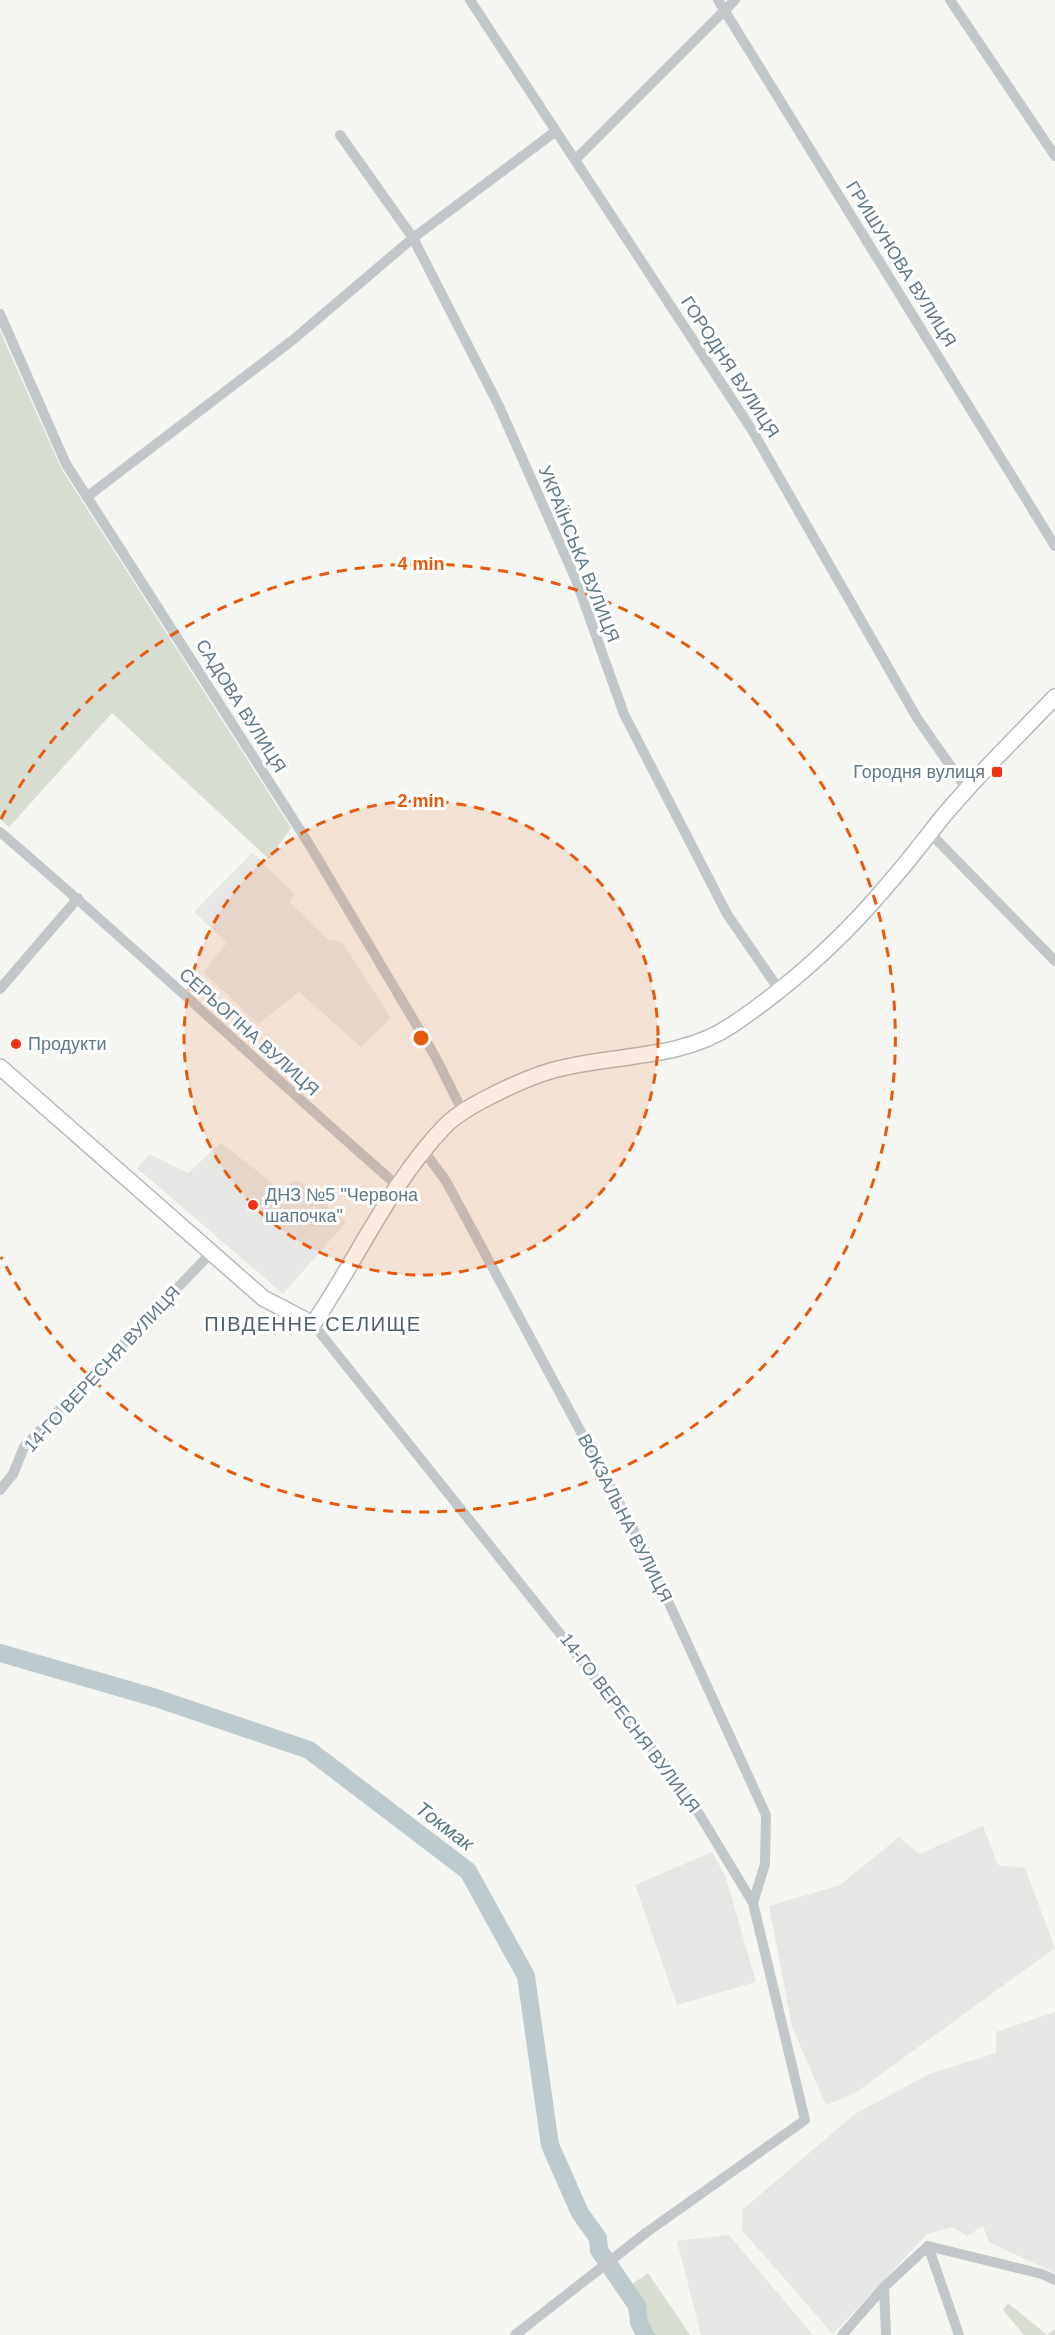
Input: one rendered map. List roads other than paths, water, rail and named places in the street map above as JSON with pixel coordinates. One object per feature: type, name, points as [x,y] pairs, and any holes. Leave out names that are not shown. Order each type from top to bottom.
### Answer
[{"type":"street","name":"ГОРОДНЯ ВУЛИЦЯ","points":[[470,0],[752,430],[917,718],[968,791]]},
{"type":"street","points":[[575,160],[721,4],[735,0]]},
{"type":"street","points":[[950,0],[1055,156]]},
{"type":"street","name":"ГРИШУНОВА ВУЛИЦЯ","points":[[721,4],[1055,546]]},
{"type":"street","points":[[88,496],[294,339],[413,238],[556,131]]},
{"type":"street","name":"УКРАЇНСЬКА ВУЛИЦЯ","points":[[340,135],[413,238],[499,406],[576,580],[624,714],[727,914],[780,991]]},
{"type":"street","name":"САДОВА ВУЛИЦЯ","points":[[0,314],[66,464],[309,844],[435,1056],[463,1112]]},
{"type":"street","points":[[313,1324],[399,1187],[446,1124],[463,1112],[542,1072],[576,1064],[675,1050],[704,1040],[730,1026],[780,991],[873,902],[930,833],[1055,697]]},
{"type":"street","name":"СЕРЬОГІНА ВУЛИЦЯ","points":[[0,832],[78,898],[294,1096],[399,1187]]},
{"type":"street","points":[[930,833],[1055,961]]},
{"type":"street","points":[[0,989],[78,898]]},
{"type":"street","name":"14-ГО ВЕРЕСНЯ ВУЛИЦЯ","points":[[0,1067],[263,1298],[313,1324],[684,1789],[753,1904],[805,2120],[647,2232],[515,2335]]},
{"type":"street","name":"ВОКЗАЛЬНА ВУЛИЦЯ","points":[[424,1151],[446,1181],[646,1553],[749,1776],[766,1815],[765,1864],[753,1904]]},
{"type":"street","name":"14-ГО ВЕРЕСНЯ ВУЛИЦЯ","points":[[0,1490],[13,1474],[24,1447],[211,1253]]},
{"type":"street","points":[[928,2246],[1042,2274],[1055,2280]]},
{"type":"street","points":[[842,2335],[884,2287],[928,2246]]},
{"type":"street","points":[[928,2246],[959,2335]]},
{"type":"street","points":[[884,2287],[886,2335]]},
{"type":"waterway","name":"Токмак","points":[[0,1653],[156,1698],[309,1750],[468,1871],[526,1976],[550,2145],[580,2213],[598,2238],[599,2250],[637,2306],[639,2322],[645,2335]]},
{"type":"place","name":"Городня вулиця","points":[[997,772]]},
{"type":"place","name":"Продукти","points":[[16,1044]]},
{"type":"place","name":"ДНЗ №5 \"Червона шапочка\"","points":[[253,1205]]},
{"type":"district","name":"ПІВДЕННЕ СЕЛИЩЕ","points":[[313,1324]]}]
